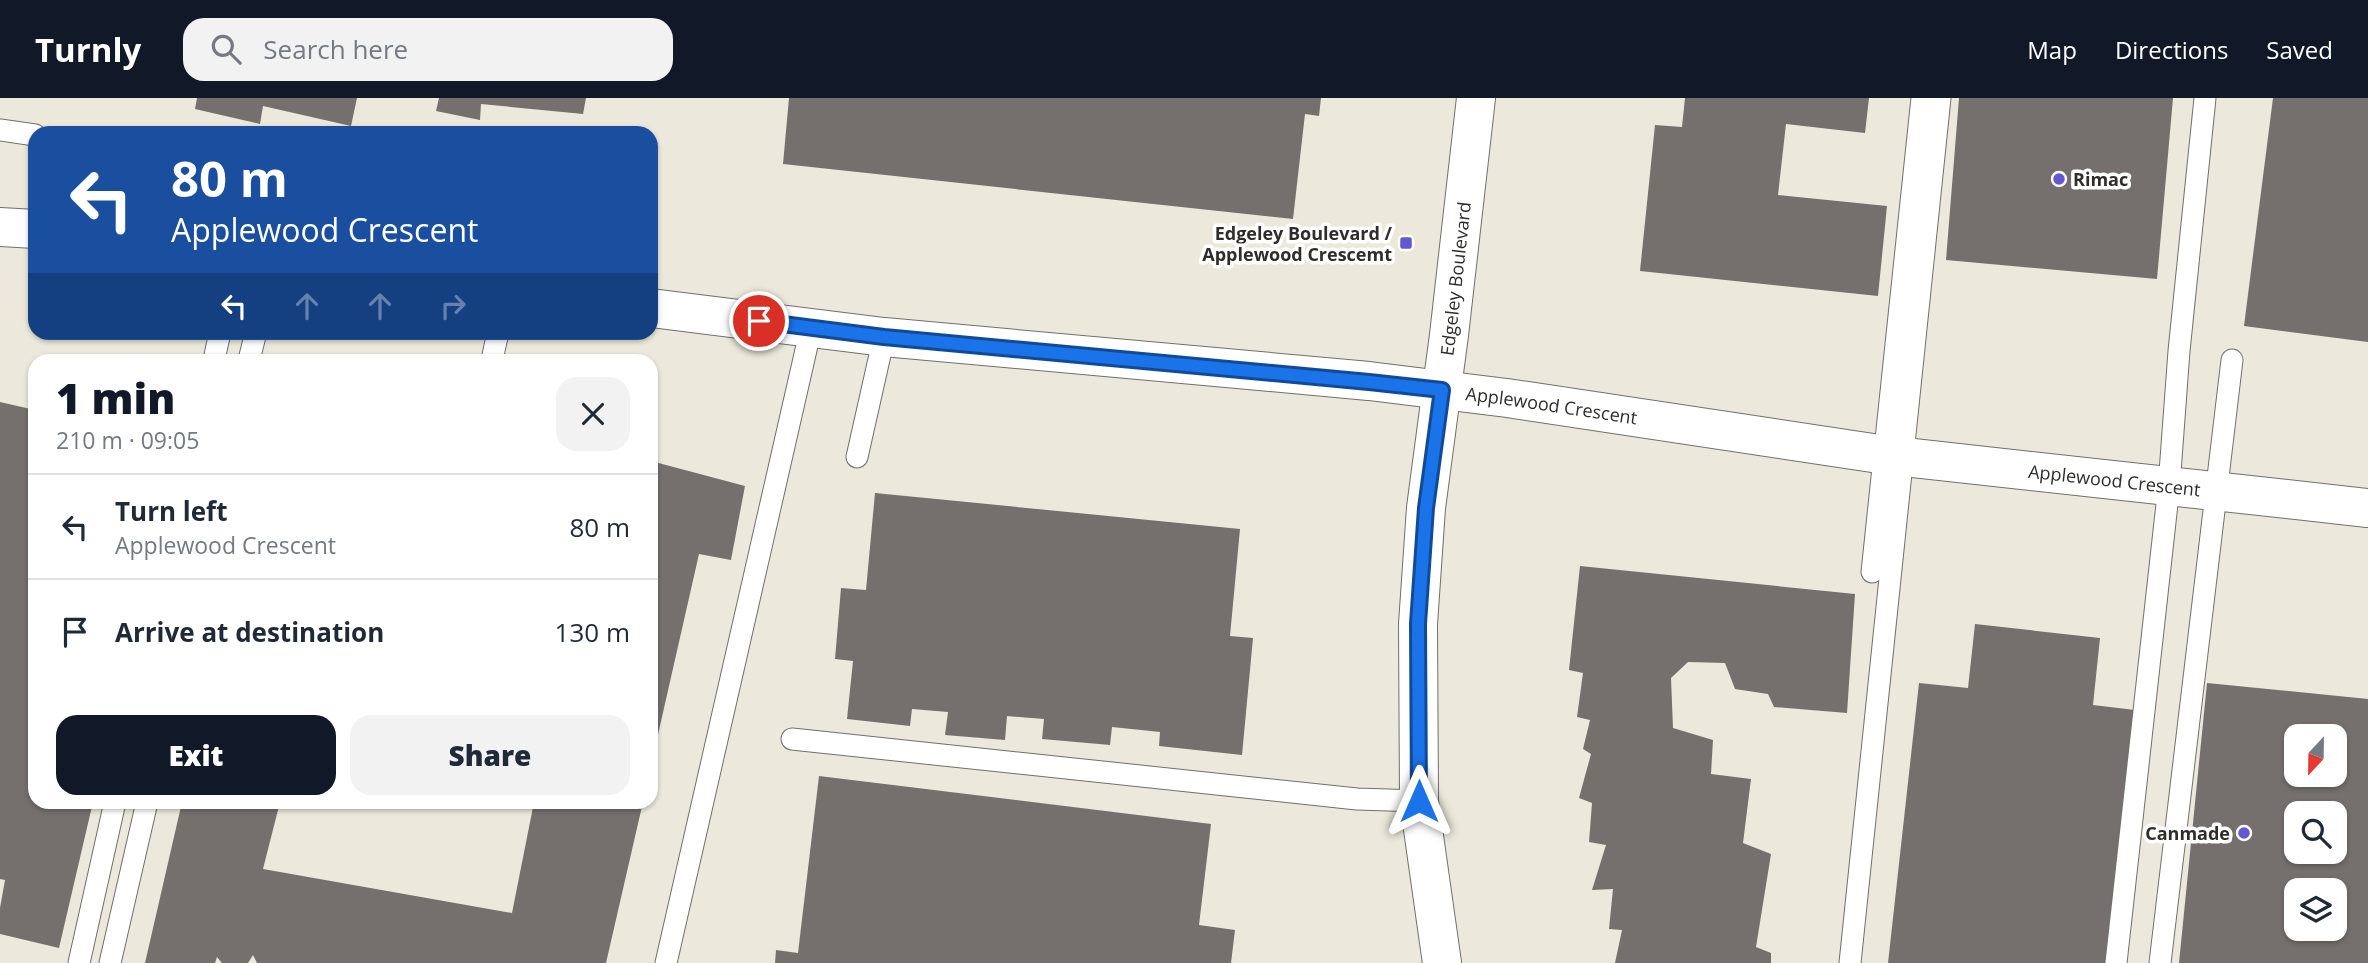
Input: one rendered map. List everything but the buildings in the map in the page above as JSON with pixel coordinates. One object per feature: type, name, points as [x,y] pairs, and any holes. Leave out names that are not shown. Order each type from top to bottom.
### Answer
[{"type":"street","name":"Edgeley Boulevard","points":[[1442,963],[1419,801],[1418,624],[1426,508],[1476,98]]},
{"type":"street","points":[[0,226],[28,228]]},
{"type":"street","name":"Applewood Crescent","points":[[658,309],[884,337],[1442,390],[1895,456],[2368,508]]},
{"type":"lane","points":[[1850,963],[1895,456],[1922,98]]},
{"type":"lane","points":[[1872,572],[1895,456],[1940,98]]},
{"type":"lane","points":[[2116,963],[2169,486],[2179,351],[2205,98]]},
{"type":"lane","points":[[0,130],[28,134]]},
{"type":"lane","points":[[666,963],[811,328]]},
{"type":"lane","points":[[857,457],[884,337]]},
{"type":"lane","points":[[2160,963],[2232,360]]},
{"type":"lane","points":[[792,739],[1357,799],[1419,801]]},
{"type":"lane","points":[[79,963],[113,809]]},
{"type":"lane","points":[[110,963],[146,809]]},
{"type":"shaded area","points":[[0,98],[2368,98],[2368,963],[0,963]]},
{"type":"place","name":"Rimac","points":[[2059,179]]},
{"type":"place","name":"Edgeley Boulevard / Applewood Crescemt","points":[[1406,243]]},
{"type":"place","name":"Canmade","points":[[2244,833]]},
{"type":"route","points":[[759,321],[884,337],[1442,390],[1426,508],[1418,624],[1419,801]]}]
